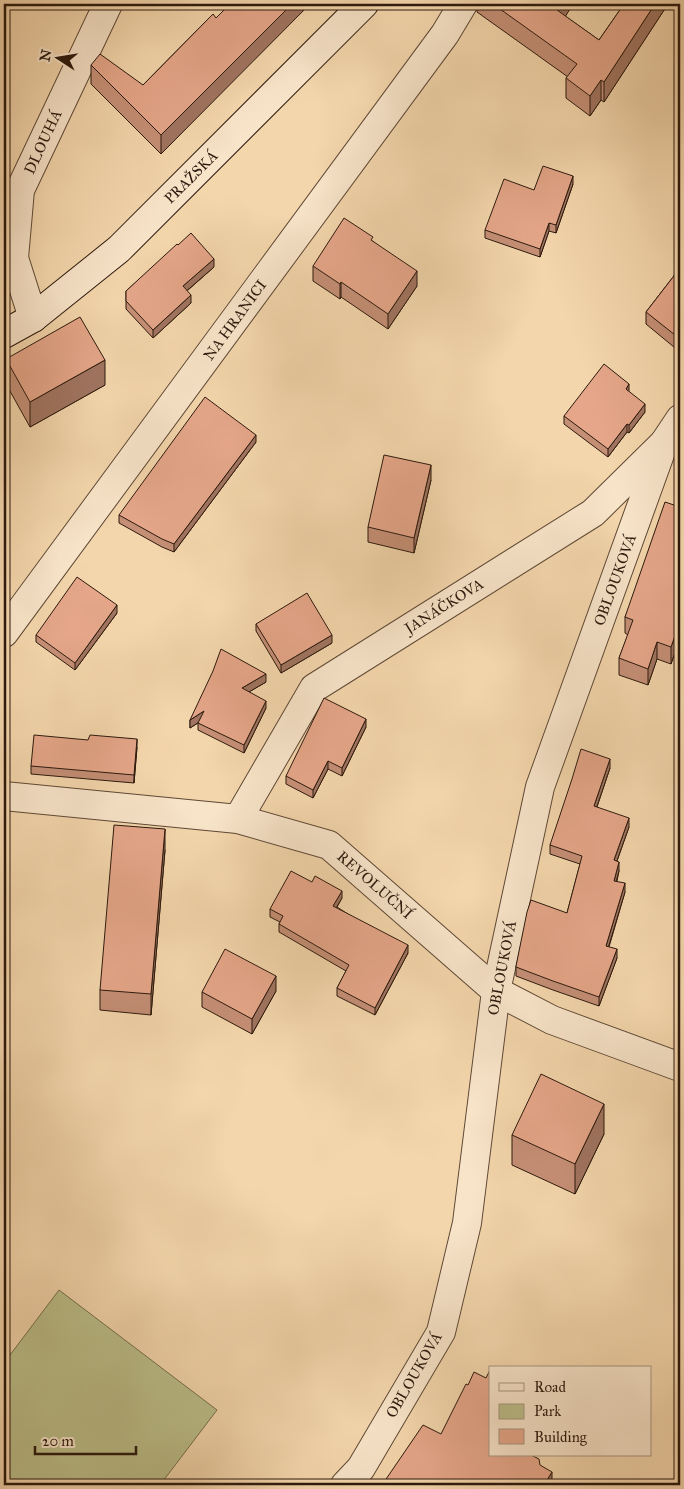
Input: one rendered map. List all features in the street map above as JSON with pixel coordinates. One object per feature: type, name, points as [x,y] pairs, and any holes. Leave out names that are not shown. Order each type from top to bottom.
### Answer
[{"type":"street","name":"DLOUHÁ","points":[[33,318],[9,254],[20,190],[108,4]]},
{"type":"street","name":"PRAŽSKÁ","points":[[4,334],[33,318],[119,249],[364,4]]},
{"type":"street","name":"NA HRANICI","points":[[4,633],[445,34],[463,4]]},
{"type":"street","name":"JANÁČKOVA","points":[[238,818],[314,688],[593,513],[664,443],[680,419]]},
{"type":"street","name":"OBLOUKOVÁ","points":[[345,1485],[361,1468],[441,1332],[467,1223],[496,990],[540,787],[664,443]]},
{"type":"street","name":"REVOLUČNÍ","points":[[4,796],[238,818],[328,845],[496,990],[552,1020],[680,1067]]},
{"type":"green space","points":[[59,1290],[217,1410],[160,1485],[4,1485],[4,1363]]},
{"type":"building","points":[[230,4],[292,4],[161,135],[91,65],[100,54],[143,85],[213,14],[216,18]]},
{"type":"building","points":[[493,4],[560,4],[557,10],[599,40],[624,4],[655,4],[604,82],[601,80],[590,96],[566,78],[577,64]]},
{"type":"building","points":[[543,166],[573,176],[556,225],[549,223],[540,249],[485,230],[504,179],[534,190]]},
{"type":"building","points":[[344,218],[373,237],[371,240],[417,271],[388,314],[341,282],[340,284],[313,266]]},
{"type":"building","points":[[191,233],[214,259],[183,286],[191,295],[153,330],[126,301],[126,291]]},
{"type":"building","points":[[680,268],[680,339],[646,312]]},
{"type":"building","points":[[80,317],[105,360],[30,402],[6,359]]},
{"type":"building","points":[[604,364],[629,384],[626,389],[645,404],[608,449],[564,416]]},
{"type":"building","points":[[205,397],[256,435],[174,544],[119,515]]},
{"type":"building","points":[[384,455],[431,465],[414,538],[368,527]]},
{"type":"building","points":[[665,502],[680,507],[680,622],[671,647],[657,642],[648,669],[619,658],[633,620],[625,617]]},
{"type":"building","points":[[77,577],[117,605],[75,663],[36,635]]},
{"type":"building","points":[[307,593],[332,635],[281,665],[256,624]]},
{"type":"building","points":[[221,649],[266,674],[242,688],[266,701],[244,745],[198,723],[204,711],[190,720]]},
{"type":"building","points":[[324,698],[366,719],[342,768],[328,761],[313,790],[286,776]]},
{"type":"building","points":[[34,735],[88,740],[90,735],[137,739],[134,775],[31,766]]},
{"type":"building","points":[[581,749],[610,759],[594,806],[629,818],[614,860],[619,862],[614,881],[625,883],[606,946],[617,949],[599,997],[516,967],[531,900],[567,913],[582,856],[550,845]]},
{"type":"building","points":[[114,825],[165,829],[151,994],[100,990]]},
{"type":"building","points":[[291,871],[312,882],[315,876],[342,891],[333,906],[408,945],[375,1008],[337,988],[349,965],[279,924],[283,916],[270,909]]},
{"type":"building","points":[[225,949],[276,976],[252,1019],[202,992]]},
{"type":"building","points":[[541,1074],[604,1104],[575,1164],[512,1135]]},
{"type":"building","points":[[474,1372],[486,1378],[489,1372],[489,1456],[533,1456],[539,1459],[540,1465],[552,1472],[544,1485],[480,1485],[477,1483],[472,1485],[382,1485],[423,1425],[441,1434]]}]
